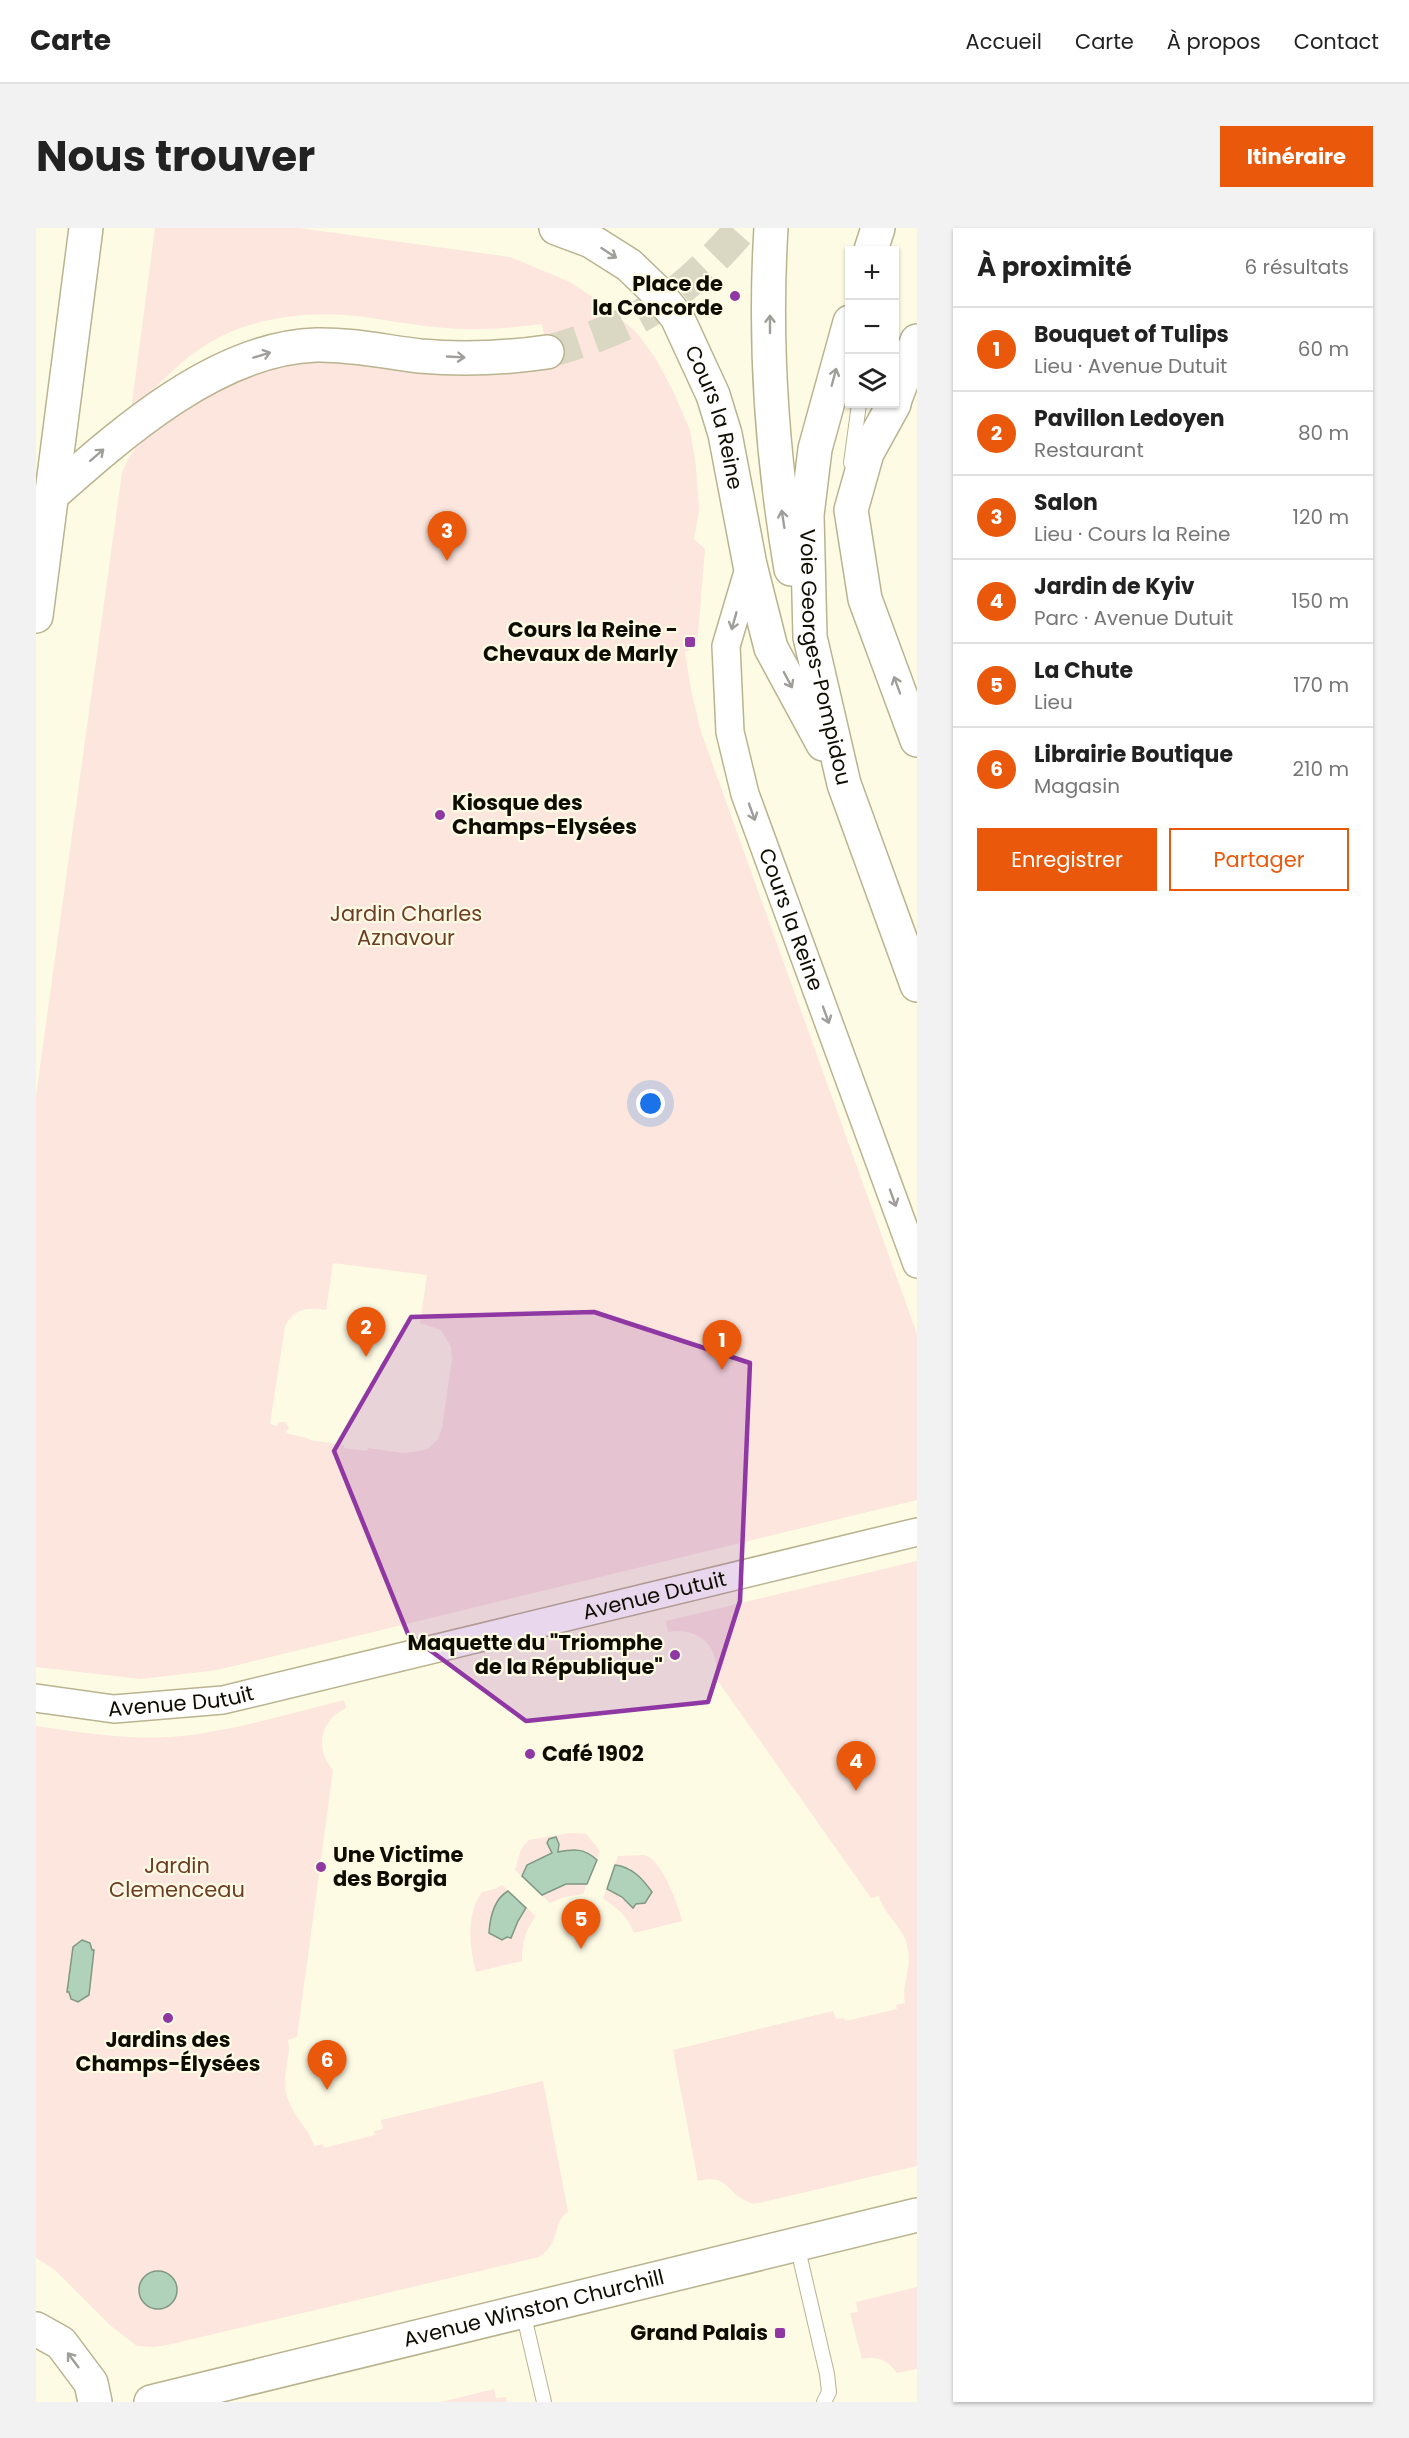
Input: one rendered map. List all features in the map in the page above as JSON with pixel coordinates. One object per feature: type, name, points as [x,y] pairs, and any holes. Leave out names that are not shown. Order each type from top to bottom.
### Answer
[{"type":"main road","points":[[36,616],[86,228]]},
{"type":"main road","name":"Cours la Reine","points":[[556,228],[591,242],[628,266],[655,291],[677,317],[713,395],[725,434],[750,565],[771,648],[844,784]]},
{"type":"main road","points":[[771,228],[770,369],[781,510],[792,574],[810,637]]},
{"type":"main road","points":[[873,246],[880,228]]},
{"type":"main road","name":"Voie Georges-Pompidou","points":[[845,337],[815,449],[807,514],[810,637],[844,784],[917,985]]},
{"type":"main road","points":[[899,397],[917,341]]},
{"type":"main road","points":[[52,494],[133,424],[180,393],[248,360],[281,350],[315,345],[349,346],[422,356],[469,358],[510,358],[547,352]]},
{"type":"main road","points":[[893,408],[867,453],[850,510],[865,599],[917,740]]},
{"type":"main road","name":"Avenue Winston Churchill","points":[[151,2402],[917,2215]]},
{"type":"main road","points":[[36,2329],[61,2343],[91,2383],[95,2402]]},
{"type":"street","name":"Cours la Reine","points":[[750,565],[726,646],[730,732],[745,794],[917,1264]]},
{"type":"street","name":"Avenue Dutuit","points":[[36,1698],[114,1709],[223,1700],[917,1532]]},
{"type":"lane","points":[[880,228],[881,246]]},
{"type":"lane","points":[[850,510],[852,449],[858,408]]},
{"type":"lane","points":[[797,2245],[827,2374],[829,2392],[824,2402]]},
{"type":"lane","points":[[523,2312],[544,2402]]},
{"type":"highlighted area","points":[[594,1312],[750,1363],[740,1601],[708,1702],[526,1721],[408,1634],[334,1451],[411,1317]]},
{"type":"green space","name":"Jardin Charles Aznavour","points":[[155,228],[299,228],[510,257],[570,282],[606,306],[637,333],[656,359],[690,430],[696,467],[699,510],[694,539],[705,549],[697,646],[685,652],[691,690],[701,732],[917,1334],[917,1500],[217,1670],[141,1679],[36,1667],[36,1096],[122,473],[128,459],[146,432],[178,408],[280,360],[549,361],[542,324],[494,329],[458,329],[346,315],[293,316],[240,328],[209,343],[180,364],[137,407],[132,403]],"holes":[[[333,1263],[427,1275],[420,1323],[441,1330],[451,1347],[452,1359],[442,1428],[438,1439],[429,1448],[403,1453],[368,1448],[367,1451],[344,1448],[344,1445],[310,1440],[285,1433],[289,1428],[285,1422],[280,1422],[276,1426],[270,1424],[285,1326],[293,1315],[302,1310],[326,1310]]]},
{"type":"green space","points":[[917,1561],[917,2166],[754,2204],[738,2196],[717,2180],[698,2181],[673,2050],[833,2011],[836,2019],[844,2018],[846,2021],[897,2009],[896,2005],[905,2003],[908,1951],[900,1929],[884,1908],[879,1896],[871,1898],[715,1677],[715,1656],[711,1648],[705,1641],[689,1632],[668,1632],[666,1621]]},
{"type":"green space","name":"Jardins des Champs-Élysées","points":[[344,1700],[346,1708],[330,1720],[323,1736],[323,1753],[333,1770],[297,2037],[288,2040],[285,2088],[290,2104],[314,2146],[323,2144],[324,2148],[375,2135],[374,2131],[383,2129],[381,2120],[543,2081],[568,2212],[560,2221],[551,2245],[539,2257],[167,2345],[137,2346],[111,2326],[55,2270],[36,2258],[36,1726],[119,1736],[169,1737],[213,1732]]},
{"type":"green space","points":[[569,1833],[586,1834],[600,1851],[583,1894],[565,1897],[550,1903],[515,1870],[521,1849],[529,1840]],"holes":[[[557,1848],[558,1853],[577,1849],[587,1851],[579,1882],[546,1891],[527,1865],[552,1853],[551,1850]]]},
{"type":"green space","points":[[644,1855],[651,1858],[663,1873],[682,1921],[634,1933],[622,1913],[603,1899],[618,1856]],"holes":[[[629,1867],[647,1886],[650,1893],[647,1900],[633,1908],[616,1893]]]},
{"type":"green space","points":[[502,1885],[536,1916],[525,1937],[522,1961],[476,1972],[470,1930],[473,1910],[482,1892]],"holes":[[[500,1896],[526,1908],[511,1938],[495,1937],[490,1924]]]},
{"type":"green space","points":[[917,2287],[917,2369],[897,2373],[882,2360],[862,2359],[850,2313],[858,2312],[856,2302]]},
{"type":"green space","points":[[494,2389],[496,2398],[506,2397],[507,2402],[441,2402]]},
{"type":"shaded area","points":[[556,1837],[559,1844],[558,1852],[579,1850],[597,1860],[587,1884],[566,1884],[542,1895],[522,1876],[527,1865],[552,1853],[547,1843],[549,1839]]},
{"type":"shaded area","points":[[615,1865],[632,1871],[652,1892],[645,1903],[636,1904],[633,1908],[622,1897],[607,1889]]},
{"type":"shaded area","points":[[508,1891],[526,1908],[511,1938],[507,1937],[502,1940],[489,1933],[496,1904]]},
{"type":"shaded area","points":[[82,1940],[90,1943],[94,1950],[89,1995],[78,2002],[71,1999],[67,1992],[73,1947]]},
{"type":"shaded area","points":[[158,2271],[172,2276],[177,2290],[172,2304],[158,2309],[144,2304],[139,2290],[144,2276]]},
{"type":"tunnel","points":[[547,352],[612,330],[662,303],[699,273],[742,228]]},
{"type":"place","name":"Place de la Concorde","points":[[735,296]]},
{"type":"place","name":"Salon","points":[[447,561]]},
{"type":"place","name":"Cours la Reine - Chevaux de Marly","points":[[690,642]]},
{"type":"place","name":"Kiosque des Champs-Elysées","points":[[440,815]]},
{"type":"place","name":"Pavillon Ledoyen","points":[[366,1357]]},
{"type":"place","name":"Bouquet of Tulips","points":[[722,1370]]},
{"type":"place","name":"Maquette du \"Triomphe de la République\"","points":[[675,1655]]},
{"type":"place","name":"Café 1902","points":[[530,1754]]},
{"type":"place","name":"Jardin de Kyiv","points":[[856,1791]]},
{"type":"place","name":"Une Victime des Borgia","points":[[321,1867]]},
{"type":"place","name":"La Chute","points":[[581,1949]]},
{"type":"place","name":"Jardins des Champs-Élysées","points":[[168,2018]]},
{"type":"place","name":"Librairie Boutique","points":[[327,2090]]},
{"type":"place","name":"Grand Palais","points":[[780,2333]]},
{"type":"park label","name":"Jardin Clemenceau","points":[[177,1878]]}]
